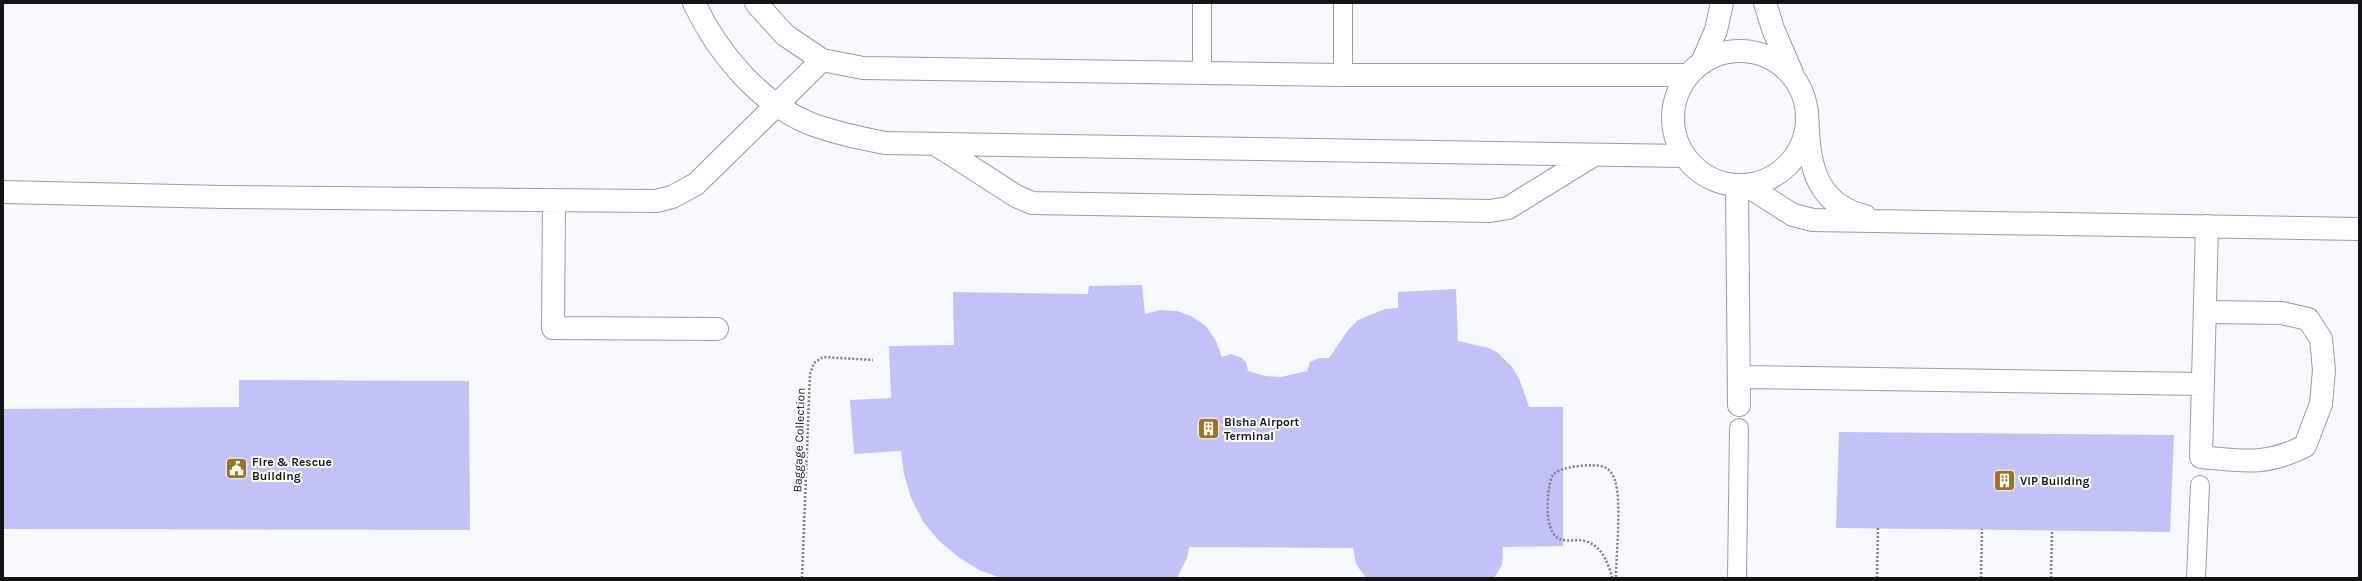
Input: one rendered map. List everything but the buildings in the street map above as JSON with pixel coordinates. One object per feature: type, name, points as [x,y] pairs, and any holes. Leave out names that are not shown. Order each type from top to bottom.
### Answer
[{"type":"street","points":[[694,3],[702,21],[728,57],[750,82],[777,106],[810,123],[849,136],[885,143],[1685,156]]},
{"type":"street","points":[[756,3],[785,35],[822,60],[863,68],[1343,75],[1695,69],[1721,53],[1741,50],[1762,54],[1781,64],[1795,80]]},
{"type":"street","points":[[1722,3],[1716,30],[1695,69],[1678,93],[1673,115],[1676,137],[1685,156],[1699,171],[1717,181],[1741,185],[1767,180],[1784,169],[1798,153],[1803,140],[1807,112]]},
{"type":"street","points":[[1765,3],[1773,29],[1803,95],[1807,112],[1809,151],[1812,167],[1822,188],[1831,199],[1855,214],[1884,221]]},
{"type":"street","points":[[3,192],[224,197],[656,201],[672,197],[696,184],[777,106],[822,60]]},
{"type":"street","points":[[935,144],[1016,196],[1032,203],[1474,211],[1508,208],[1594,155]]},
{"type":"street","points":[[1741,185],[1793,215],[1812,220],[2359,229]]},
{"type":"street","points":[[1739,405],[1741,185]]},
{"type":"street","points":[[554,200],[553,328],[717,329]]},
{"type":"street","points":[[2204,312],[2282,313],[2308,319],[2321,338],[2324,370],[2321,404],[2305,446],[2284,456],[2250,462],[2201,457],[2204,312],[2207,226]]},
{"type":"street","points":[[1739,377],[2203,384]]},
{"type":"lane","points":[[1202,3],[1202,74]]},
{"type":"lane","points":[[1343,3],[1343,75]]},
{"type":"lane","points":[[1737,578],[1739,428]]},
{"type":"lane","points":[[2196,578],[2200,485]]},
{"type":"path","name":"Baggage Collection","points":[[802,578],[810,374],[814,364],[823,357],[873,360]]},
{"type":"path","points":[[1612,578],[1610,569],[1598,548],[1587,541],[1564,541],[1556,536],[1550,527],[1548,514],[1550,483],[1552,476],[1558,470],[1568,466],[1604,467],[1611,473],[1617,490],[1616,578]]},
{"type":"path","points":[[1878,528],[1878,578]]},
{"type":"path","points":[[1981,578],[1982,529]]},
{"type":"path","points":[[2051,578],[2052,531]]},
{"type":"place","name":"Bisha Airport Terminal","points":[[1208,429]]},
{"type":"place","name":"Fire & Rescue Building","points":[[237,469]]},
{"type":"place","name":"VIP Building","points":[[2005,481]]}]
